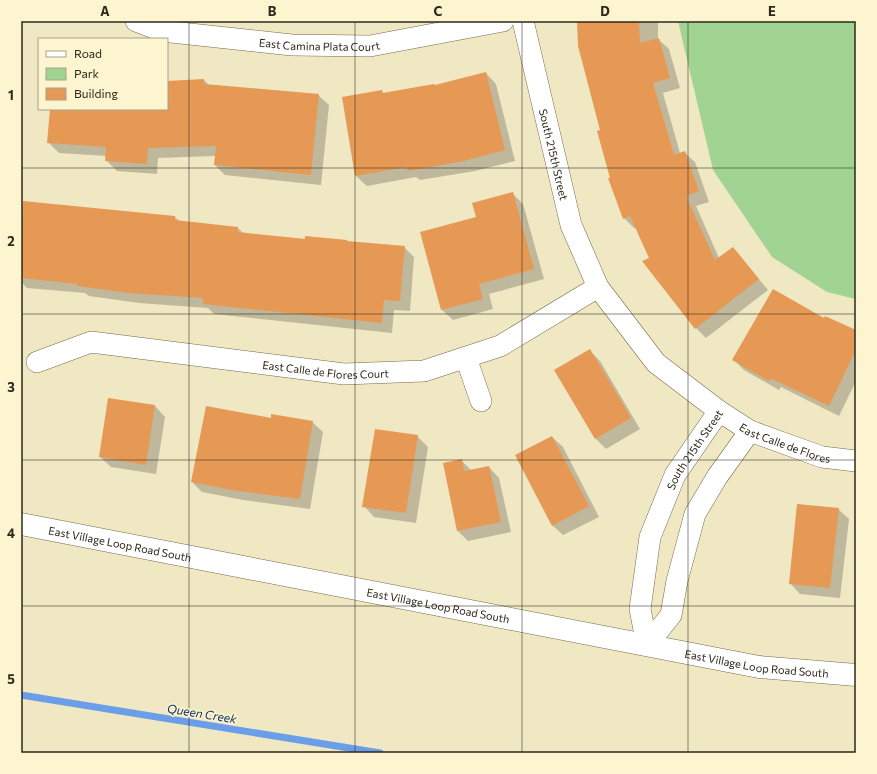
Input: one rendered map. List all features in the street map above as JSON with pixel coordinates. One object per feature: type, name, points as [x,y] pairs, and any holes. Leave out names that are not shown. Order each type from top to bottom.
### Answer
[{"type":"street","name":"East Camina Plata Court","points":[[136,21],[162,30],[292,45],[370,46],[503,21]]},
{"type":"street","name":"South 215th Street","points":[[523,21],[571,225],[598,287],[656,362],[719,411],[675,476],[650,537],[640,609],[647,645]]},
{"type":"street","name":"East Calle de Flores Court","points":[[36,362],[91,342],[344,374],[424,371],[500,346],[598,287]]},
{"type":"street","points":[[466,358],[481,401]]},
{"type":"street","name":"East Calle de Flores","points":[[719,411],[750,430],[822,457],[856,461]]},
{"type":"street","points":[[647,645],[671,615],[677,581],[694,514],[717,477],[750,430]]},
{"type":"street","name":"East Village Loop Road South","points":[[21,524],[759,667],[856,675]]},
{"type":"green space","points":[[678,21],[856,21],[856,299],[827,292],[772,257],[713,170]]},
{"type":"building","points":[[577,21],[639,21],[640,43],[659,38],[670,78],[653,83],[674,155],[685,151],[699,191],[686,196],[715,260],[733,247],[759,279],[695,329],[642,261],[649,258],[630,216],[623,219],[608,178],[610,178],[597,131],[600,130],[578,46]]},
{"type":"building","points":[[486,72],[505,150],[464,161],[408,171],[407,167],[355,176],[342,97],[382,90],[383,93],[435,85]]},
{"type":"building","points":[[204,79],[204,84],[319,94],[311,175],[214,165],[216,146],[148,148],[147,164],[105,161],[106,147],[47,143],[50,110],[168,110],[168,81]]},
{"type":"building","points":[[513,192],[534,269],[479,284],[483,299],[441,310],[420,232],[476,217],[472,203]]},
{"type":"building","points":[[23,201],[175,216],[175,220],[238,227],[238,232],[305,239],[305,236],[405,246],[400,301],[384,300],[382,323],[203,304],[203,298],[128,293],[77,286],[77,284],[21,278]]},
{"type":"building","points":[[773,289],[824,318],[825,316],[856,330],[856,350],[829,406],[770,378],[769,381],[732,360]]},
{"type":"building","points":[[590,349],[631,418],[595,439],[554,370]]},
{"type":"building","points":[[108,398],[155,405],[146,465],[99,457]]},
{"type":"building","points":[[206,406],[271,418],[271,414],[313,421],[300,499],[232,490],[191,482]]},
{"type":"building","points":[[375,429],[418,435],[406,513],[362,507]]},
{"type":"building","points":[[552,436],[589,506],[552,526],[515,455]]},
{"type":"building","points":[[462,459],[464,471],[489,466],[501,522],[457,531],[443,463]]},
{"type":"building","points":[[797,504],[839,508],[830,588],[789,584]]},
{"type":"waterway","name":"Queen Creek","points":[[21,695],[380,753]]}]
